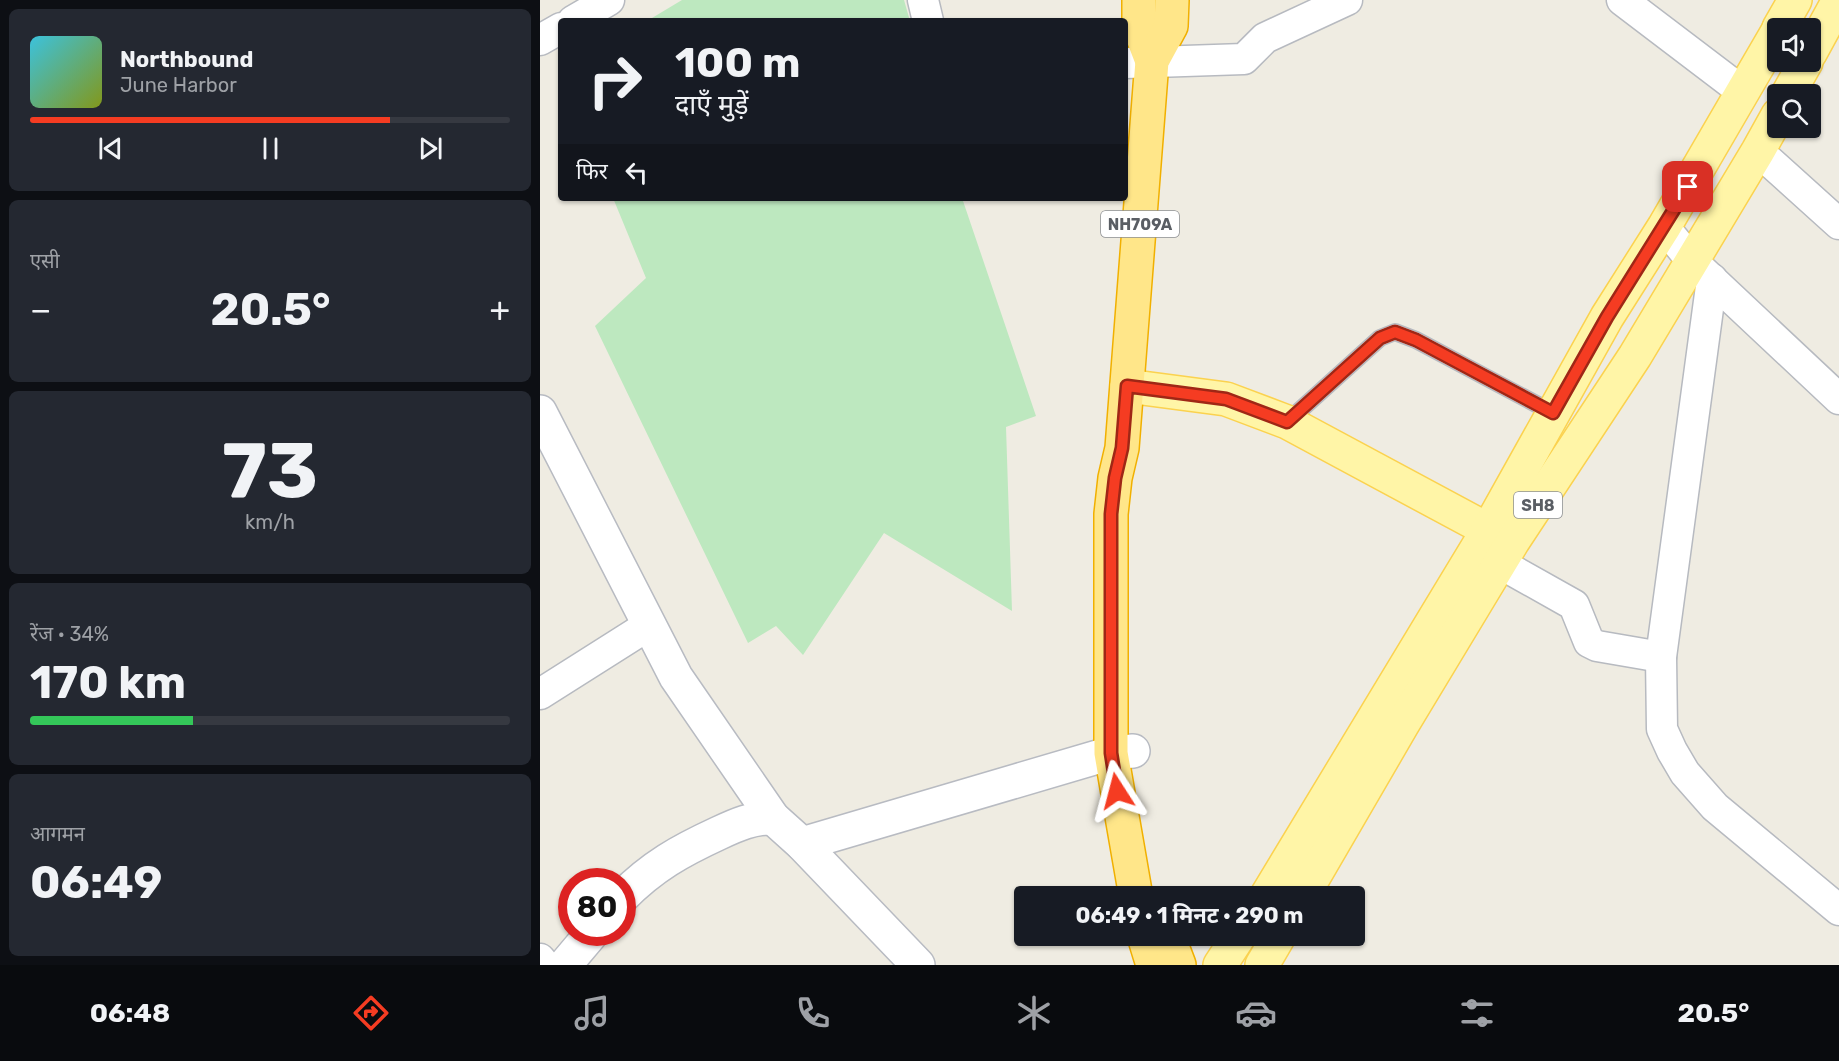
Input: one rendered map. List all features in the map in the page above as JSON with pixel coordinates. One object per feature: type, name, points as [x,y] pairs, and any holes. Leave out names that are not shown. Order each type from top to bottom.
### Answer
[{"type":"highway","name":"NH709A","points":[[1135,886],[1122,752],[1111,514],[1115,478],[1122,448],[1127,386],[1139,0]]},
{"type":"highway","name":"NH709A","points":[[1138,62],[1171,26],[1172,0]]},
{"type":"highway","name":"NH709A","points":[[1122,752],[1156,886]]},
{"type":"highway","points":[[1147,946],[1153,965]]},
{"type":"highway","points":[[1172,946],[1179,965]]},
{"type":"main road","name":"SH8","points":[[1785,18],[1795,0]]},
{"type":"main road","points":[[1821,33],[1839,0]]},
{"type":"main road","name":"SH8","points":[[1308,886],[1428,655],[1488,530],[1607,317],[1664,227],[1767,49]]},
{"type":"main road","name":"SH8","points":[[1273,886],[1428,655],[1501,564],[1513,541],[1635,357],[1702,270],[1767,135]]},
{"type":"main road","points":[[1127,386],[1226,399],[1287,422],[1488,530]]},
{"type":"main road","points":[[1220,965],[1232,946]]},
{"type":"main road","points":[[1262,965],[1273,946]]},
{"type":"street","points":[[578,18],[609,0]]},
{"type":"street","points":[[923,0],[927,18]]},
{"type":"street","points":[[1138,62],[1244,59],[1265,38],[1347,0]]},
{"type":"street","points":[[1622,0],[1743,92]]},
{"type":"street","points":[[540,40],[558,30]]},
{"type":"street","points":[[1758,151],[1839,224]]},
{"type":"street","points":[[1664,227],[1702,270],[1839,399]]},
{"type":"street","points":[[1702,270],[1661,657],[1662,729],[1685,773],[1715,807],[1839,910]]},
{"type":"street","points":[[540,412],[676,676],[772,818],[802,844],[918,965]]},
{"type":"street","points":[[1501,564],[1574,605],[1588,642],[1597,646],[1661,657]]},
{"type":"street","points":[[540,694],[649,625]]},
{"type":"street","points":[[802,844],[1122,752]]},
{"type":"street","points":[[636,884],[650,871],[681,851],[732,827],[762,818],[772,818]]},
{"type":"street","points":[[565,965],[581,946]]},
{"type":"street","points":[[540,959],[545,965]]},
{"type":"lane","points":[[1287,422],[1380,338],[1395,332],[1416,340],[1553,413]]},
{"type":"green space","points":[[682,0],[904,0],[909,18],[652,18]]},
{"type":"green space","points":[[614,201],[963,201],[1036,416],[1006,427],[1012,611],[884,533],[803,655],[776,626],[748,643],[595,326],[646,278]]},
{"type":"route","points":[[1117,791],[1111,753],[1111,514],[1115,478],[1122,448],[1127,386],[1226,399],[1287,422],[1380,338],[1395,332],[1416,340],[1553,413],[1607,317],[1688,187]]}]
